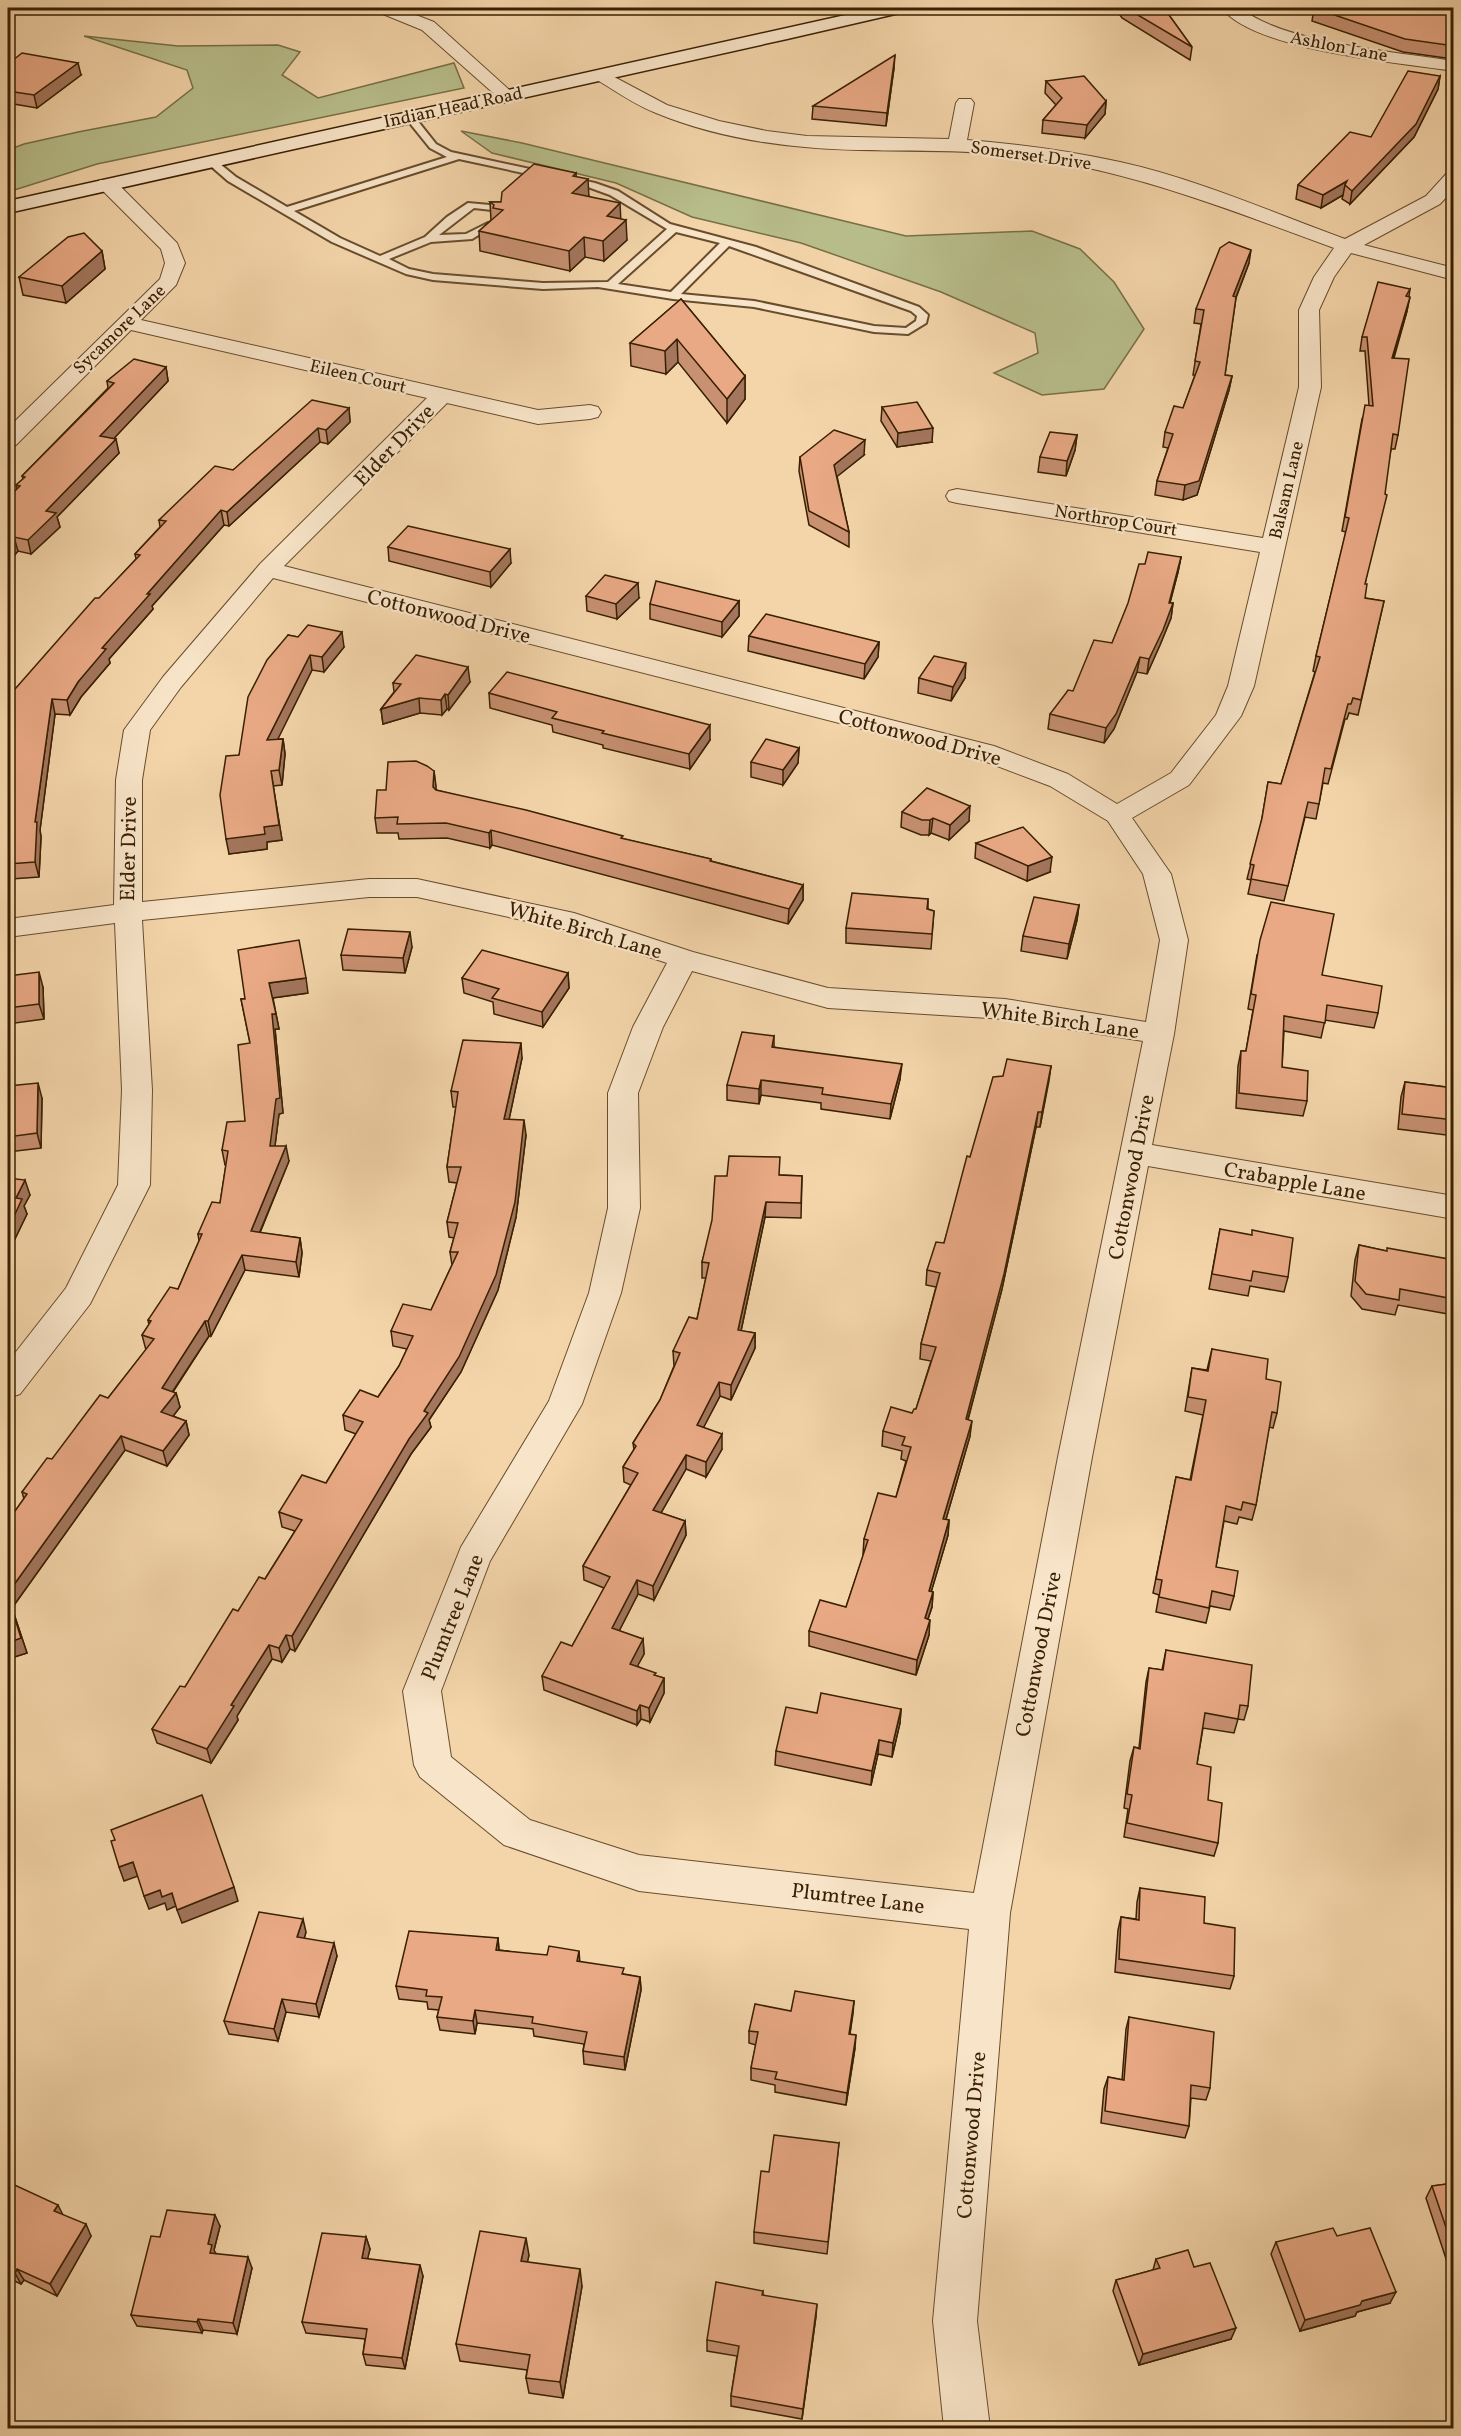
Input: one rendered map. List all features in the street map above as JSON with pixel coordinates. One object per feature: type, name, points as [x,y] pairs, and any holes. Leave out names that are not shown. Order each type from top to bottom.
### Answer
[{"type":"main road","name":"Indian Head Road","points":[[8,207],[506,95],[603,76],[898,8]]},
{"type":"street","points":[[384,8],[428,26],[506,95]]},
{"type":"street","name":"Ashlon Lane","points":[[1231,8],[1245,20],[1283,35],[1323,45],[1454,66]]},
{"type":"street","name":"Somerset Drive","points":[[603,76],[661,109],[715,126],[767,137],[842,144],[957,146],[1019,150],[1120,168],[1182,186],[1346,246],[1454,274]]},
{"type":"street","points":[[957,146],[965,103]]},
{"type":"street","name":"Balsam Lane","points":[[1117,815],[1180,779],[1228,716],[1241,686],[1310,387],[1309,310],[1324,277],[1346,246],[1433,200],[1454,177]]},
{"type":"street","name":"Sycamore Lane","points":[[8,440],[169,281],[175,262],[170,248],[107,184]]},
{"type":"street","name":"Eileen Court","points":[[127,323],[538,417],[590,412]]},
{"type":"street","name":"Elder Drive","points":[[8,1385],[79,1294],[134,1185],[137,1090],[128,912],[129,780],[136,730],[172,682],[268,569],[443,395]]},
{"type":"street","name":"Northrop Court","points":[[957,495],[1274,547]]},
{"type":"street","name":"Cottonwood Drive","points":[[268,569],[985,753],[1059,780],[1117,815],[1157,874],[1174,940],[1159,1034],[1075,1457],[990,1913],[956,2321],[967,2428]]},
{"type":"street","name":"White Birch Lane","points":[[8,928],[128,912],[369,888],[417,888],[574,922],[684,959],[828,998],[1005,1009],[1159,1034]]},
{"type":"street","name":"Plumtree Lane","points":[[684,959],[648,1027],[623,1093],[624,1208],[605,1293],[565,1404],[474,1557],[422,1691],[433,1765],[518,1833],[639,1873],[990,1913]]},
{"type":"street","name":"Crabapple Lane","points":[[1136,1153],[1454,1208]]},
{"type":"lane","points":[[210,162],[232,179],[336,240],[406,271],[432,277],[543,286],[610,285],[673,296],[754,304],[874,330],[908,331],[921,323],[922,315],[915,309],[752,249],[673,229],[652,220],[614,193],[591,185],[457,157],[433,146],[410,117]]},
{"type":"lane","points":[[285,211],[457,157]]},
{"type":"lane","points":[[429,239],[451,219],[472,205],[497,208],[497,218]]},
{"type":"lane","points":[[378,260],[429,239],[468,237],[488,226]]},
{"type":"lane","points":[[610,285],[673,229]]},
{"type":"lane","points":[[673,296],[727,242]]},
{"type":"green space","points":[[84,36],[178,46],[278,45],[300,52],[282,75],[318,98],[454,63],[464,88],[97,164],[8,192],[8,150],[24,144],[156,117],[193,88],[187,70]]},
{"type":"green space","points":[[461,131],[522,143],[906,236],[1032,231],[1080,249],[1114,282],[1144,329],[1104,389],[1042,395],[994,373],[1038,353],[1035,333],[941,292],[801,243],[692,217],[616,183],[492,153]]},
{"type":"building","points":[[1126,8],[1164,8],[1192,47]]},
{"type":"building","points":[[1314,8],[1454,8],[1454,46],[1405,39]]},
{"type":"building","points":[[22,53],[78,63],[34,95],[8,91],[8,64]]},
{"type":"building","points":[[895,55],[887,113],[813,106]]},
{"type":"building","points":[[1408,71],[1440,76],[1416,124],[1352,191],[1345,185],[1347,181],[1323,195],[1298,185],[1350,132],[1371,137]]},
{"type":"building","points":[[1084,76],[1106,101],[1087,125],[1043,120],[1062,98],[1046,81]]},
{"type":"building","points":[[534,164],[576,173],[573,176],[588,179],[572,193],[620,203],[607,216],[626,220],[603,241],[584,237],[569,251],[479,231],[503,210],[493,208],[494,205],[490,202],[501,202],[502,192]]},
{"type":"building","points":[[84,233],[102,251],[62,286],[19,277],[68,237]]},
{"type":"building","points":[[1229,242],[1251,250],[1233,296],[1236,297],[1225,375],[1232,376],[1199,481],[1185,485],[1157,481],[1173,434],[1165,432],[1174,406],[1183,408],[1200,362],[1195,361],[1204,310],[1196,309],[1220,248]]},
{"type":"building","points":[[1378,282],[1410,289],[1406,296],[1410,297],[1392,358],[1409,359],[1398,435],[1393,434],[1385,494],[1387,495],[1365,584],[1367,584],[1365,598],[1384,601],[1361,700],[1353,698],[1351,704],[1348,704],[1331,769],[1325,768],[1319,804],[1308,802],[1288,886],[1251,879],[1254,865],[1250,864],[1262,818],[1268,782],[1281,784],[1320,657],[1316,656],[1349,518],[1345,517],[1365,405],[1373,406],[1367,337],[1362,337]]},
{"type":"building","points":[[681,299],[745,376],[727,399],[677,339],[665,351],[630,343]]},
{"type":"building","points":[[134,359],[166,367],[100,436],[116,439],[46,511],[56,513],[28,540],[14,537],[8,544],[8,498],[20,486],[16,485],[25,477],[22,476],[114,383],[107,381]]},
{"type":"building","points":[[312,400],[349,408],[326,430],[318,428],[227,512],[221,510],[102,648],[106,649],[78,682],[67,700],[52,699],[35,822],[37,822],[35,862],[8,864],[8,705],[10,700],[8,697],[95,598],[99,598],[140,555],[135,554],[166,521],[159,520],[215,466],[233,470]]},
{"type":"building","points":[[917,402],[933,428],[898,433],[882,407]]},
{"type":"building","points":[[834,430],[865,440],[834,465],[849,532],[809,511],[800,457]]},
{"type":"building","points":[[1050,432],[1077,435],[1067,461],[1040,457]]},
{"type":"building","points":[[408,526],[510,549],[490,572],[388,547]]},
{"type":"building","points":[[1148,552],[1181,557],[1169,603],[1173,603],[1149,659],[1140,657],[1116,714],[1106,728],[1050,714],[1068,690],[1073,691],[1094,640],[1112,643],[1128,603],[1139,564],[1145,564]]},
{"type":"building","points":[[605,575],[638,583],[616,604],[586,596]]},
{"type":"building","points":[[656,581],[739,601],[722,622],[650,604]]},
{"type":"building","points":[[766,614],[879,642],[865,664],[749,636]]},
{"type":"building","points":[[308,625],[342,632],[322,657],[310,655],[267,740],[283,739],[279,770],[271,771],[279,825],[264,827],[265,834],[226,839],[220,795],[226,756],[239,755],[248,697],[267,660],[288,635],[298,637]]},
{"type":"building","points":[[416,655],[468,667],[448,695],[445,694],[441,700],[419,698],[381,709],[401,684],[393,683]]},
{"type":"building","points":[[934,656],[966,663],[953,687],[919,678]]},
{"type":"building","points":[[507,672],[710,725],[689,754],[602,733],[604,731],[552,718],[557,712],[489,693]]},
{"type":"building","points":[[766,739],[799,748],[783,770],[751,762]]},
{"type":"building","points":[[416,761],[434,771],[433,787],[436,790],[526,810],[623,836],[621,838],[711,859],[710,861],[803,885],[789,909],[491,830],[489,833],[446,823],[397,824],[398,817],[375,818],[377,790],[386,790],[388,762]]},
{"type":"building","points":[[927,788],[970,806],[950,825],[933,818],[922,820],[902,812]]},
{"type":"building","points":[[1023,827],[1052,857],[1028,866],[976,843]]},
{"type":"building","points":[[852,893],[928,899],[927,909],[934,911],[932,934],[846,928]]},
{"type":"building","points":[[1034,897],[1079,905],[1069,944],[1023,936]]},
{"type":"building","points":[[1271,902],[1334,914],[1322,975],[1382,986],[1378,1013],[1327,1005],[1325,1023],[1284,1016],[1282,1067],[1308,1071],[1307,1101],[1239,1093],[1241,1051],[1246,1051],[1256,995],[1251,994],[1260,940]]},
{"type":"building","points":[[348,929],[410,932],[403,958],[341,955]]},
{"type":"building","points":[[299,940],[306,978],[269,983],[276,1014],[272,1014],[280,1098],[276,1099],[270,1146],[286,1146],[251,1231],[300,1238],[296,1262],[242,1255],[208,1321],[205,1321],[162,1388],[176,1393],[161,1412],[186,1421],[163,1451],[121,1436],[8,1593],[8,1521],[27,1494],[22,1492],[47,1458],[52,1459],[100,1395],[108,1398],[154,1339],[142,1335],[151,1321],[148,1320],[170,1287],[178,1289],[202,1234],[198,1234],[212,1202],[220,1203],[228,1151],[222,1150],[227,1122],[245,1121],[238,1045],[250,1043],[241,999],[245,999],[238,950]]},
{"type":"building","points":[[482,950],[568,973],[542,1012],[492,998],[499,989],[462,978]]},
{"type":"building","points":[[39,972],[39,1004],[8,1008],[8,976]]},
{"type":"building","points":[[742,1032],[774,1036],[772,1047],[902,1064],[891,1104],[822,1094],[823,1088],[761,1080],[759,1089],[727,1085]]},
{"type":"building","points":[[463,1040],[521,1043],[504,1119],[524,1120],[515,1202],[496,1275],[459,1357],[424,1411],[428,1413],[409,1439],[292,1636],[286,1635],[279,1648],[269,1645],[231,1705],[234,1706],[207,1749],[152,1729],[180,1686],[185,1687],[233,1609],[238,1611],[259,1577],[265,1579],[302,1520],[279,1512],[302,1475],[326,1483],[363,1422],[343,1415],[360,1390],[378,1397],[399,1366],[413,1336],[391,1331],[403,1304],[431,1310],[458,1252],[450,1252],[458,1223],[447,1222],[461,1167],[447,1167],[458,1092],[451,1091]]},
{"type":"building","points":[[1007,1059],[1051,1066],[1042,1112],[1038,1112],[1004,1274],[966,1419],[972,1421],[943,1519],[949,1520],[929,1591],[933,1592],[925,1618],[930,1620],[917,1660],[809,1631],[820,1600],[846,1607],[868,1540],[864,1539],[878,1493],[896,1497],[911,1447],[902,1445],[905,1437],[883,1431],[891,1407],[912,1413],[916,1409],[936,1347],[921,1344],[940,1273],[927,1270],[936,1242],[944,1243],[967,1156],[970,1157],[993,1077],[1003,1076]]},
{"type":"building","points":[[1405,1082],[1454,1088],[1454,1120],[1402,1114]]},
{"type":"building","points":[[38,1083],[37,1133],[8,1137],[8,1086]]},
{"type":"building","points":[[729,1156],[780,1157],[779,1175],[802,1176],[801,1203],[766,1202],[738,1330],[755,1333],[731,1385],[719,1382],[697,1425],[722,1434],[706,1462],[686,1455],[653,1510],[685,1521],[653,1586],[637,1580],[612,1628],[643,1639],[630,1664],[664,1678],[649,1708],[640,1705],[637,1711],[542,1676],[561,1642],[572,1646],[610,1577],[583,1566],[638,1473],[623,1467],[636,1446],[633,1443],[660,1400],[680,1353],[673,1351],[689,1317],[697,1319],[709,1263],[702,1262],[712,1220],[715,1176],[727,1176]]},
{"type":"building","points":[[8,1178],[25,1180],[16,1198],[22,1199],[8,1229]]},
{"type":"building","points":[[1220,1229],[1252,1235],[1252,1230],[1293,1238],[1288,1277],[1253,1271],[1251,1281],[1212,1274]]},
{"type":"building","points":[[1359,1245],[1454,1260],[1454,1299],[1400,1289],[1399,1300],[1366,1294],[1355,1281]]},
{"type":"building","points":[[1212,1349],[1268,1359],[1266,1379],[1281,1382],[1277,1413],[1272,1412],[1256,1505],[1243,1502],[1241,1510],[1226,1506],[1216,1567],[1238,1571],[1234,1596],[1212,1591],[1209,1608],[1159,1597],[1162,1580],[1156,1579],[1176,1477],[1191,1480],[1206,1400],[1188,1397],[1192,1368],[1208,1371]]},
{"type":"building","points":[[8,1604],[11,1606],[21,1638],[8,1643]]},
{"type":"building","points":[[1166,1650],[1252,1665],[1248,1706],[1240,1705],[1238,1719],[1205,1713],[1197,1764],[1211,1767],[1208,1800],[1222,1803],[1218,1843],[1127,1823],[1132,1795],[1127,1794],[1134,1747],[1140,1749],[1149,1668],[1163,1670]]},
{"type":"building","points":[[821,1693],[901,1709],[893,1743],[879,1740],[872,1771],[776,1751],[786,1707],[817,1713]]},
{"type":"building","points":[[202,1795],[234,1887],[177,1910],[172,1893],[162,1897],[160,1890],[144,1896],[133,1862],[119,1867],[111,1841],[115,1840],[111,1830]]},
{"type":"building","points":[[1140,1888],[1205,1897],[1204,1923],[1235,1928],[1234,1976],[1119,1959],[1121,1917],[1139,1920]]},
{"type":"building","points":[[259,1912],[303,1919],[297,1937],[334,1943],[316,2004],[282,1999],[274,2029],[224,2021]]},
{"type":"building","points":[[409,1931],[498,1938],[496,1950],[547,1955],[549,1946],[579,1951],[577,1961],[624,1968],[622,1974],[640,1977],[624,2057],[583,2051],[587,2032],[532,2023],[533,2017],[475,2010],[473,2021],[437,2017],[442,1997],[426,1996],[427,1990],[396,1986]]},
{"type":"building","points":[[795,1991],[854,2001],[849,2034],[856,2035],[847,2093],[775,2079],[777,2072],[751,2068],[758,2032],[749,2031],[755,2004],[791,2011]]},
{"type":"building","points":[[1129,2017],[1214,2032],[1210,2088],[1191,2085],[1189,2126],[1105,2111],[1108,2077],[1124,2080]]},
{"type":"building","points":[[774,2135],[839,2143],[828,2242],[754,2232],[761,2171],[769,2172]]},
{"type":"building","points":[[8,2182],[58,2205],[54,2211],[86,2224],[50,2284],[17,2269],[15,2273],[8,2270]]},
{"type":"building","points":[[1454,2183],[1454,2251],[1432,2186]]},
{"type":"building","points":[[167,2210],[215,2215],[208,2244],[212,2245],[210,2253],[248,2257],[233,2323],[198,2319],[197,2322],[131,2315],[151,2236],[160,2237]]},
{"type":"building","points":[[1333,2228],[1337,2236],[1370,2228],[1396,2292],[1362,2301],[1360,2305],[1305,2320],[1276,2242]]},
{"type":"building","points":[[480,2231],[526,2238],[521,2261],[580,2269],[560,2382],[526,2378],[530,2355],[456,2344]]},
{"type":"building","points":[[322,2233],[366,2237],[362,2258],[420,2265],[402,2358],[363,2354],[367,2329],[302,2322]]},
{"type":"building","points":[[1188,2250],[1194,2267],[1210,2263],[1236,2328],[1143,2354],[1116,2280],[1160,2268],[1156,2259]]},
{"type":"building","points":[[716,2282],[763,2291],[762,2295],[817,2304],[803,2409],[731,2396],[739,2346],[707,2340]]}]
